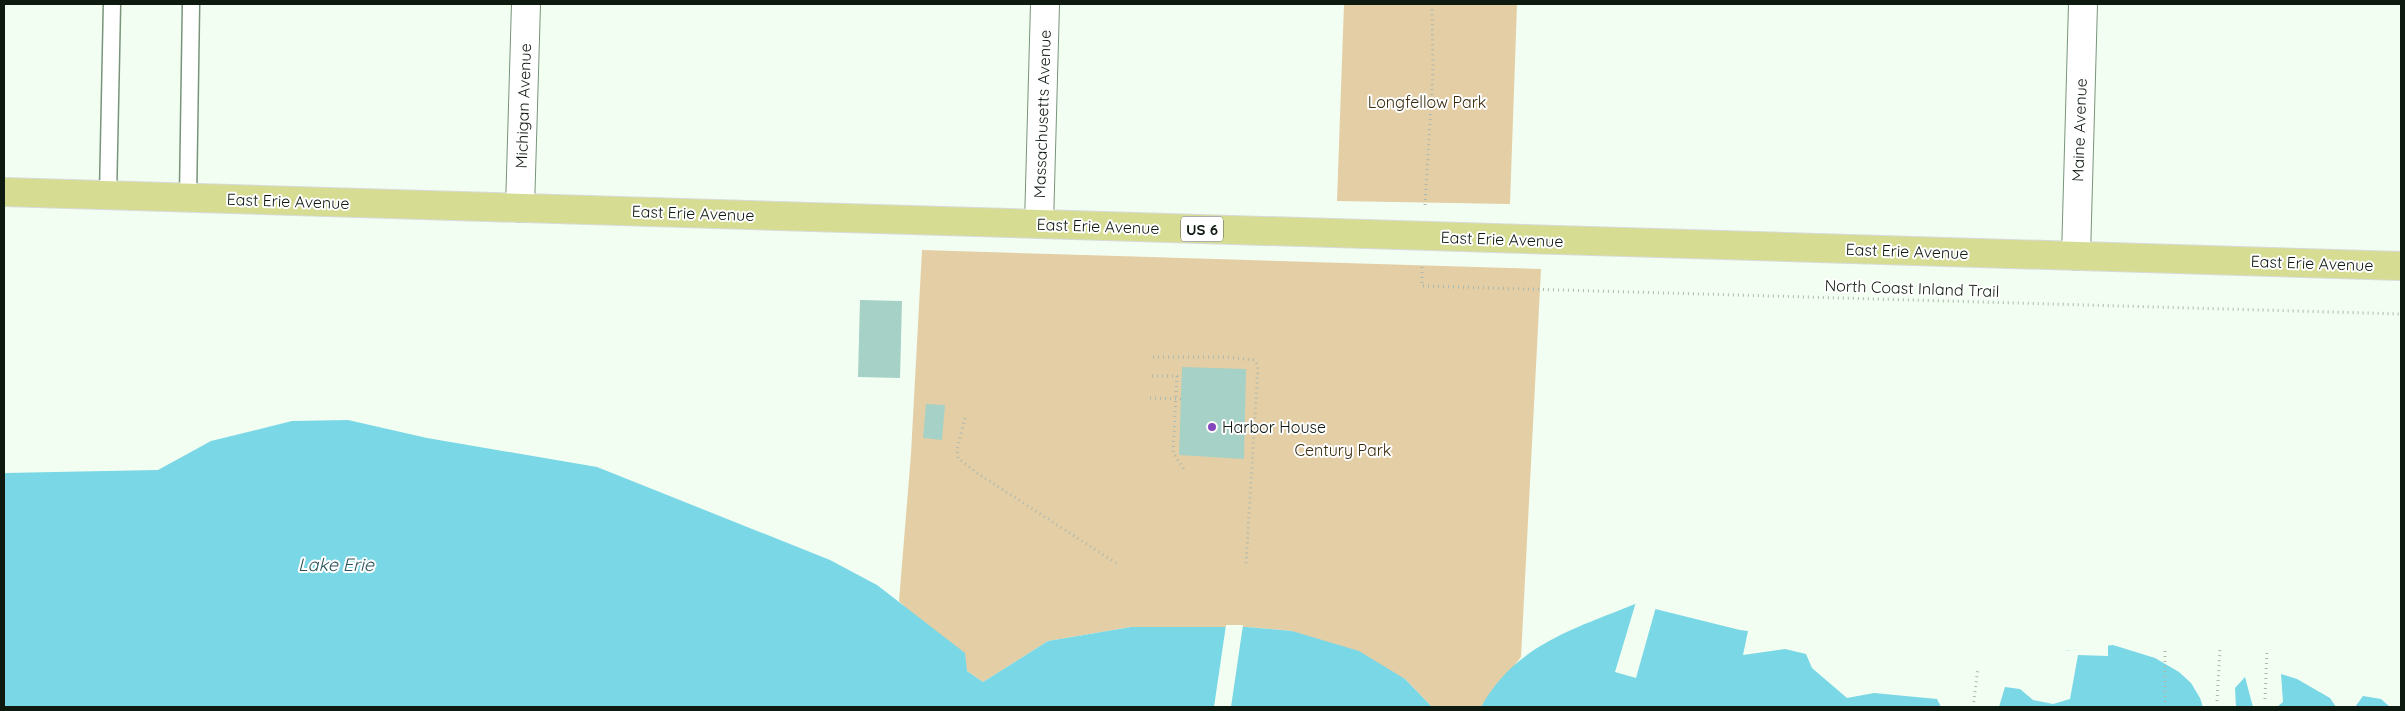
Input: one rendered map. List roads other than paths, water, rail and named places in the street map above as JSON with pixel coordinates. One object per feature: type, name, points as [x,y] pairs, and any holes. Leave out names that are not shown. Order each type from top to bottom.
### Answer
[{"type":"main road","name":"East Erie Avenue","points":[[4,192],[2401,266]]},
{"type":"street","name":"Michigan Avenue","points":[[520,208],[526,4]]},
{"type":"street","name":"Massachusetts Avenue","points":[[1039,224],[1045,4]]},
{"type":"street","name":"Maine Avenue","points":[[2076,256],[2083,4]]},
{"type":"lane","points":[[108,196],[112,4]]},
{"type":"lane","points":[[188,198],[191,4]]},
{"type":"water","name":"Lake Erie","points":[[348,420],[427,438],[597,467],[830,560],[877,585],[965,653],[967,671],[983,682],[1048,641],[1131,627],[1247,627],[1292,631],[1359,651],[1405,679],[1432,707],[4,707],[4,473],[158,470],[211,441],[292,421]]},
{"type":"water","points":[[1635,604],[1740,630],[1810,639],[1858,664],[2060,679],[2064,651],[2113,645],[2259,663],[2401,693],[2401,707],[1481,707],[1495,686],[1511,668],[1529,654],[1568,631]]},
{"type":"place","name":"Harbor House","points":[[1212,427]]},
{"type":"park label","name":"Longfellow Park","points":[[1427,102]]},
{"type":"park label","name":"Century Park","points":[[1343,450]]}]
